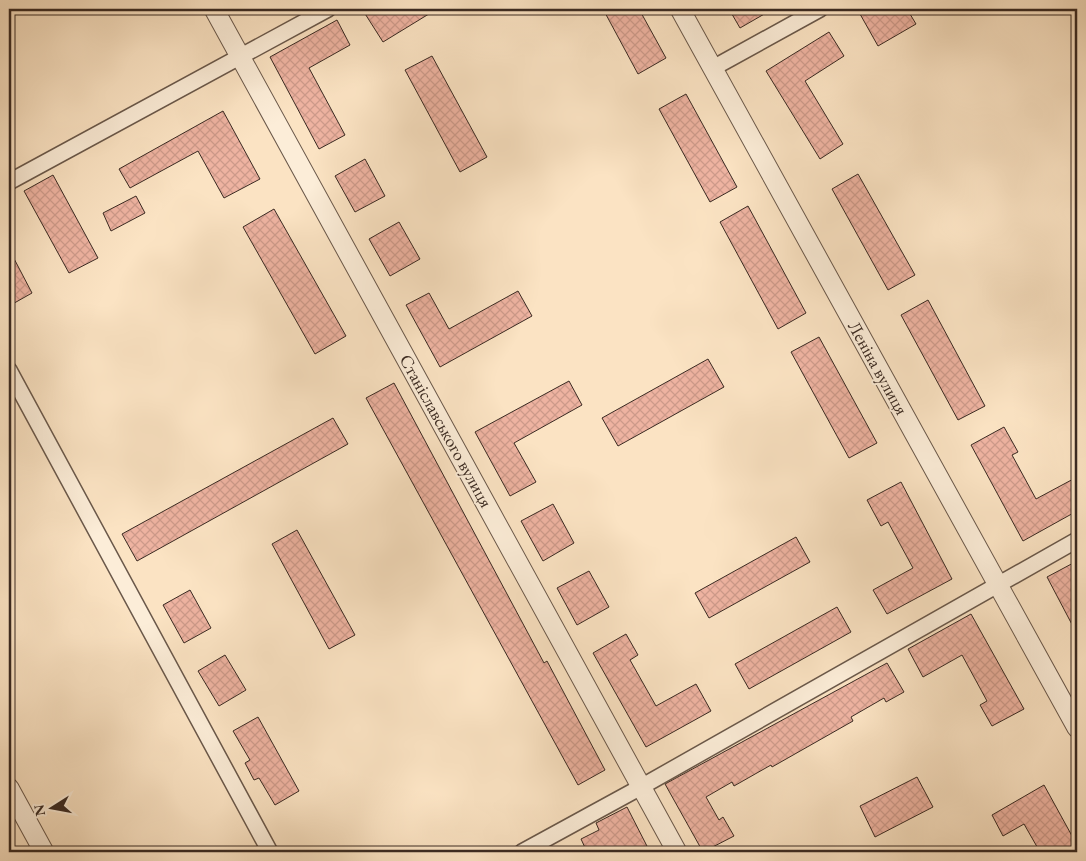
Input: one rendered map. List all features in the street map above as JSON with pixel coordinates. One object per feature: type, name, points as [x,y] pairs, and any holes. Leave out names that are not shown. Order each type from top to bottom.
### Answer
[{"type":"street","name":"Станіславського вулиця","points":[[214,9],[677,852]]},
{"type":"street","points":[[9,182],[328,9]]},
{"type":"street","name":"Леніна вулиця","points":[[680,9],[1077,728]]},
{"type":"street","points":[[712,68],[820,9]]},
{"type":"street","points":[[9,370],[270,852]]},
{"type":"street","points":[[522,852],[641,787],[1077,540]]},
{"type":"street","points":[[9,788],[44,852]]},
{"type":"building","points":[[362,9],[437,9],[383,42]]},
{"type":"building","points":[[603,9],[639,9],[666,58],[638,74]]},
{"type":"building","points":[[729,9],[773,9],[740,28]]},
{"type":"building","points":[[869,9],[907,9],[916,24],[878,46],[860,14]]},
{"type":"building","points":[[337,20],[350,45],[309,68],[345,135],[319,149],[270,57]]},
{"type":"building","points":[[829,32],[844,56],[805,81],[843,144],[820,159],[766,71]]},
{"type":"building","points":[[432,56],[487,157],[460,172],[405,70]]},
{"type":"building","points":[[686,94],[737,187],[710,202],[659,109]]},
{"type":"building","points":[[223,111],[260,179],[224,198],[198,151],[130,188],[119,169]]},
{"type":"building","points":[[365,159],[385,196],[355,212],[335,176]]},
{"type":"building","points":[[858,174],[915,275],[888,290],[832,189]]},
{"type":"building","points":[[53,175],[98,258],[69,273],[24,191]]},
{"type":"building","points":[[136,196],[145,213],[111,231],[103,213]]},
{"type":"building","points":[[748,206],[806,313],[778,329],[720,222]]},
{"type":"building","points":[[274,209],[346,336],[315,354],[243,227]]},
{"type":"building","points":[[399,222],[420,259],[390,276],[369,239]]},
{"type":"building","points":[[9,249],[32,293],[9,306]]},
{"type":"building","points":[[518,291],[532,316],[440,367],[406,305],[429,293],[449,329]]},
{"type":"building","points":[[928,300],[985,406],[958,420],[901,315]]},
{"type":"building","points":[[819,337],[877,443],[849,458],[791,352]]},
{"type":"building","points":[[708,359],[724,387],[618,446],[602,418]]},
{"type":"building","points":[[569,381],[582,405],[514,443],[536,482],[510,496],[475,432]]},
{"type":"building","points":[[394,383],[544,663],[547,661],[605,770],[578,785],[366,398]]},
{"type":"building","points":[[333,418],[348,444],[137,561],[122,534]]},
{"type":"building","points":[[1004,427],[1018,452],[1012,455],[1036,499],[1077,477],[1077,511],[1023,541],[971,445]]},
{"type":"building","points":[[901,482],[952,579],[887,614],[873,590],[913,568],[888,522],[881,526],[867,500]]},
{"type":"building","points":[[553,504],[574,543],[543,561],[521,521]]},
{"type":"building","points":[[297,530],[355,635],[329,649],[272,544]]},
{"type":"building","points":[[796,537],[810,562],[709,618],[695,593]]},
{"type":"building","points":[[1077,561],[1077,634],[1047,577]]},
{"type":"building","points":[[589,571],[609,607],[577,625],[557,588]]},
{"type":"building","points":[[190,590],[211,628],[184,643],[163,605]]},
{"type":"building","points":[[837,607],[851,632],[749,689],[735,664]]},
{"type":"building","points":[[971,614],[1024,709],[992,726],[980,705],[987,701],[962,655],[923,677],[908,649]]},
{"type":"building","points":[[626,634],[638,655],[630,660],[656,706],[696,684],[711,711],[646,747],[593,653]]},
{"type":"building","points":[[225,655],[246,690],[219,706],[198,671]]},
{"type":"building","points":[[887,663],[904,692],[886,702],[884,698],[851,717],[853,721],[772,767],[771,765],[734,786],[732,782],[706,797],[719,820],[723,817],[734,836],[703,852],[665,784]]},
{"type":"building","points":[[258,717],[299,791],[275,805],[259,778],[254,780],[245,763],[250,760],[233,731]]},
{"type":"building","points":[[917,777],[933,807],[875,837],[860,806]]},
{"type":"building","points":[[1044,785],[1077,845],[1077,852],[1040,852],[1024,824],[1003,836],[992,815]]},
{"type":"building","points":[[627,807],[650,852],[587,852],[581,839],[599,830],[596,823]]}]
